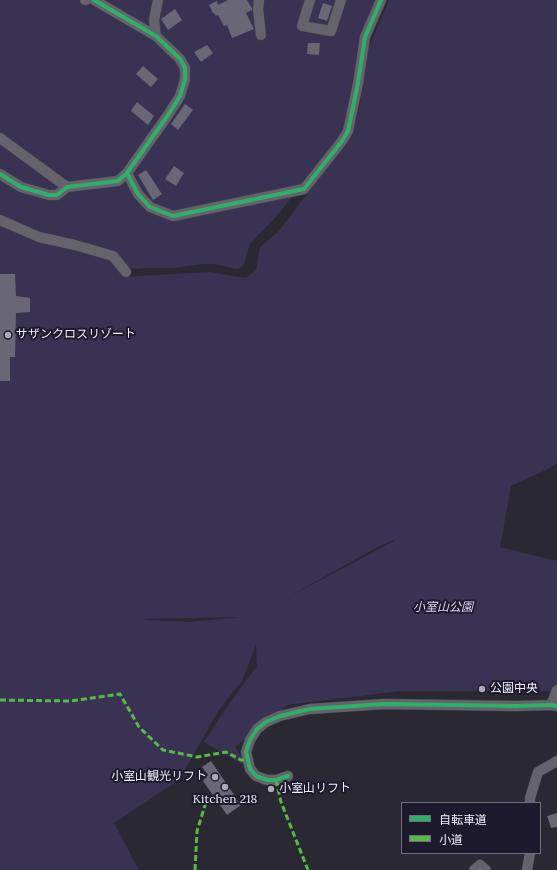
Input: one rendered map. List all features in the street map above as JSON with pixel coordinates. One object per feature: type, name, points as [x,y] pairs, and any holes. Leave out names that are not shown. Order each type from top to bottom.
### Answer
[{"type":"street","points":[[0,174],[21,187],[49,196],[57,195],[67,187],[118,182],[127,173],[174,107],[180,96],[185,79],[185,68],[180,59],[156,36],[94,0]]},
{"type":"street","points":[[156,36],[154,20],[158,0]]},
{"type":"street","points":[[258,0],[261,35]]},
{"type":"street","points":[[310,0],[302,26],[331,31],[341,0]]},
{"type":"street","points":[[127,173],[138,194],[150,207],[173,216],[304,189],[342,141],[348,131],[365,37],[381,0]]},
{"type":"street","points":[[0,138],[67,187]]},
{"type":"street","points":[[0,220],[39,237],[75,245],[113,256],[126,272]]},
{"type":"street","points":[[288,776],[276,780],[267,780],[256,776],[250,769],[246,752],[250,740],[256,730],[266,722],[280,716],[310,709],[384,704],[554,706],[557,690]]},
{"type":"street","points":[[530,802],[538,772],[557,761]]},
{"type":"street","points":[[527,870],[530,854]]},
{"type":"street","points":[[474,870],[480,865],[486,870]]},
{"type":"green space","name":"小室山公園","points":[[0,0],[376,0],[360,37],[344,129],[338,141],[274,219],[250,244],[245,262],[241,268],[235,269],[214,264],[204,264],[172,268],[135,269],[127,267],[121,261],[121,277],[209,272],[246,278],[256,270],[260,247],[278,232],[347,142],[358,114],[369,46],[389,0],[557,0],[557,463],[548,469],[511,486],[500,547],[557,561],[557,691],[401,691],[287,705],[235,747],[250,769],[204,742],[224,711],[257,666],[256,645],[242,681],[219,710],[179,780],[114,823],[139,870],[0,870]],"holes":[[[396,539],[394,541],[283,600],[374,549]],[[239,617],[190,622],[145,620],[145,619]]]},
{"type":"building","points":[[228,0],[247,0],[252,10],[246,13],[254,29],[232,38],[227,25],[224,26],[218,15],[216,16],[213,13],[209,5],[217,1],[218,5]]},
{"type":"building","points":[[323,3],[332,6],[327,21],[318,18]]},
{"type":"building","points":[[175,9],[182,20],[168,30],[161,19]]},
{"type":"building","points":[[308,43],[320,43],[319,55],[307,54]]},
{"type":"building","points":[[207,45],[213,53],[201,62],[194,52]]},
{"type":"building","points":[[143,66],[158,79],[151,87],[136,74]]},
{"type":"building","points":[[137,102],[154,116],[148,125],[131,111]]},
{"type":"building","points":[[185,104],[193,110],[178,130],[171,124]]},
{"type":"building","points":[[174,166],[184,173],[176,186],[165,179]]},
{"type":"building","points":[[146,170],[162,194],[153,200],[138,175]]},
{"type":"building","name":"サザンクロスリゾート","points":[[0,274],[15,274],[16,296],[30,298],[30,312],[16,313],[15,357],[10,357],[10,381],[0,381]]},
{"type":"building","points":[[211,761],[241,805],[227,815],[203,781],[208,775],[202,767]]},
{"type":"building","points":[[557,813],[557,827],[551,828],[547,816]]},
{"type":"marked path","points":[[0,700],[71,701],[120,694],[139,727],[163,750],[197,757],[226,752],[241,760],[248,760]]},
{"type":"marked path","points":[[276,780],[281,802],[308,870]]},
{"type":"marked path","points":[[195,870],[197,831],[207,799]]},
{"type":"cycle path","points":[[0,174],[21,187],[49,195],[57,195],[67,187],[118,181],[127,173],[180,96],[185,79],[185,68],[180,59],[156,36],[94,0]]},
{"type":"cycle path","points":[[127,173],[138,194],[150,207],[173,216],[304,189],[342,141],[348,131],[358,83],[365,37],[381,0]]},
{"type":"cycle path","points":[[288,776],[276,780],[267,780],[256,776],[250,769],[246,752],[250,740],[257,729],[266,722],[280,716],[310,709],[384,704],[557,706]]},
{"type":"place","name":"サザンクロスリゾート","points":[[8,335]]},
{"type":"place","name":"公園中央","points":[[482,689]]},
{"type":"place","name":"小室山観光リフト","points":[[215,777]]},
{"type":"place","name":"Kitchen 218","points":[[225,787]]},
{"type":"place","name":"小室山リフト","points":[[271,789]]}]
